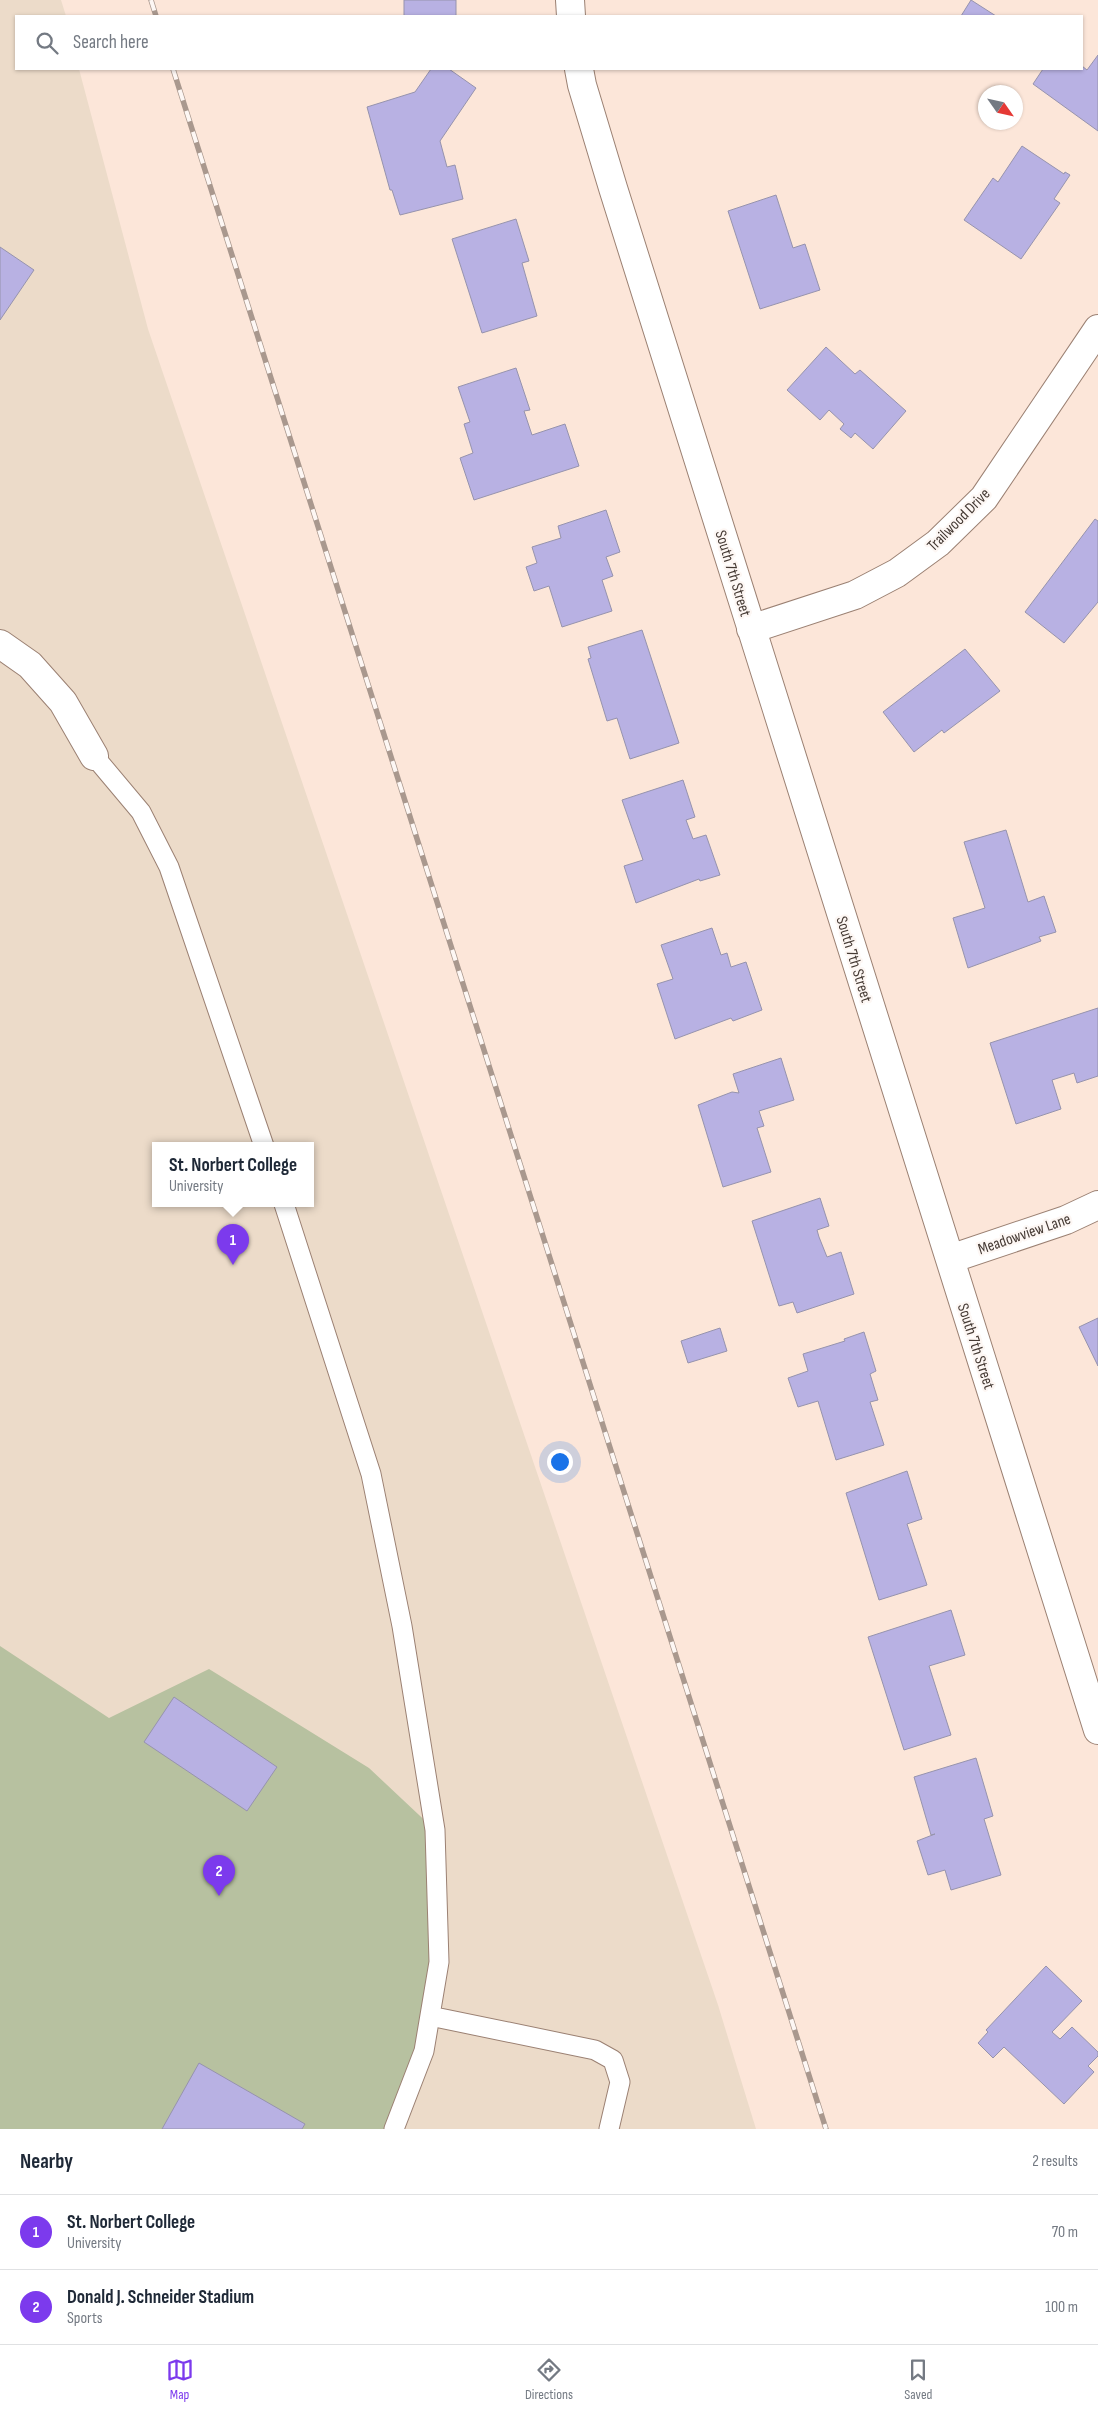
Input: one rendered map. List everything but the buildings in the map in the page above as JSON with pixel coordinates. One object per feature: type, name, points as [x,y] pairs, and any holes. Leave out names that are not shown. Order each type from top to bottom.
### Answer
[{"type":"street","points":[[570,0],[571,15]]},
{"type":"street","name":"South 7th Street","points":[[580,70],[582,86],[613,188],[1098,1730]]},
{"type":"street","name":"Trailwood Drive","points":[[752,629],[855,595],[897,573],[938,543],[984,498],[1098,329]]},
{"type":"street","points":[[0,644],[30,665],[63,702],[94,756]]},
{"type":"street","name":"Meadowview Lane","points":[[950,1259],[1066,1220],[1098,1205]]},
{"type":"lane","points":[[94,756],[141,812],[170,867],[263,1142]]},
{"type":"lane","points":[[285,1207],[370,1474],[402,1626],[436,1830],[440,1962],[424,2051],[394,2129]]},
{"type":"lane","points":[[430,2016],[594,2050],[613,2060],[620,2082],[609,2129]]},
{"type":"shaded area","points":[[0,0],[61,0],[66,15],[15,15],[15,70],[79,70],[148,329],[718,2005],[756,2129],[0,2129]]},
{"type":"green space","points":[[0,1646],[109,1718],[209,1669],[369,1768],[435,1830],[439,1962],[392,2129],[0,2129]]},
{"type":"railway","points":[[151,0],[156,15]]},
{"type":"railway","points":[[173,70],[826,2129]]},
{"type":"place","name":"St. Norbert College","points":[[233,1265]]},
{"type":"place","name":"Donald J. Schneider Stadium","points":[[219,1896]]}]
